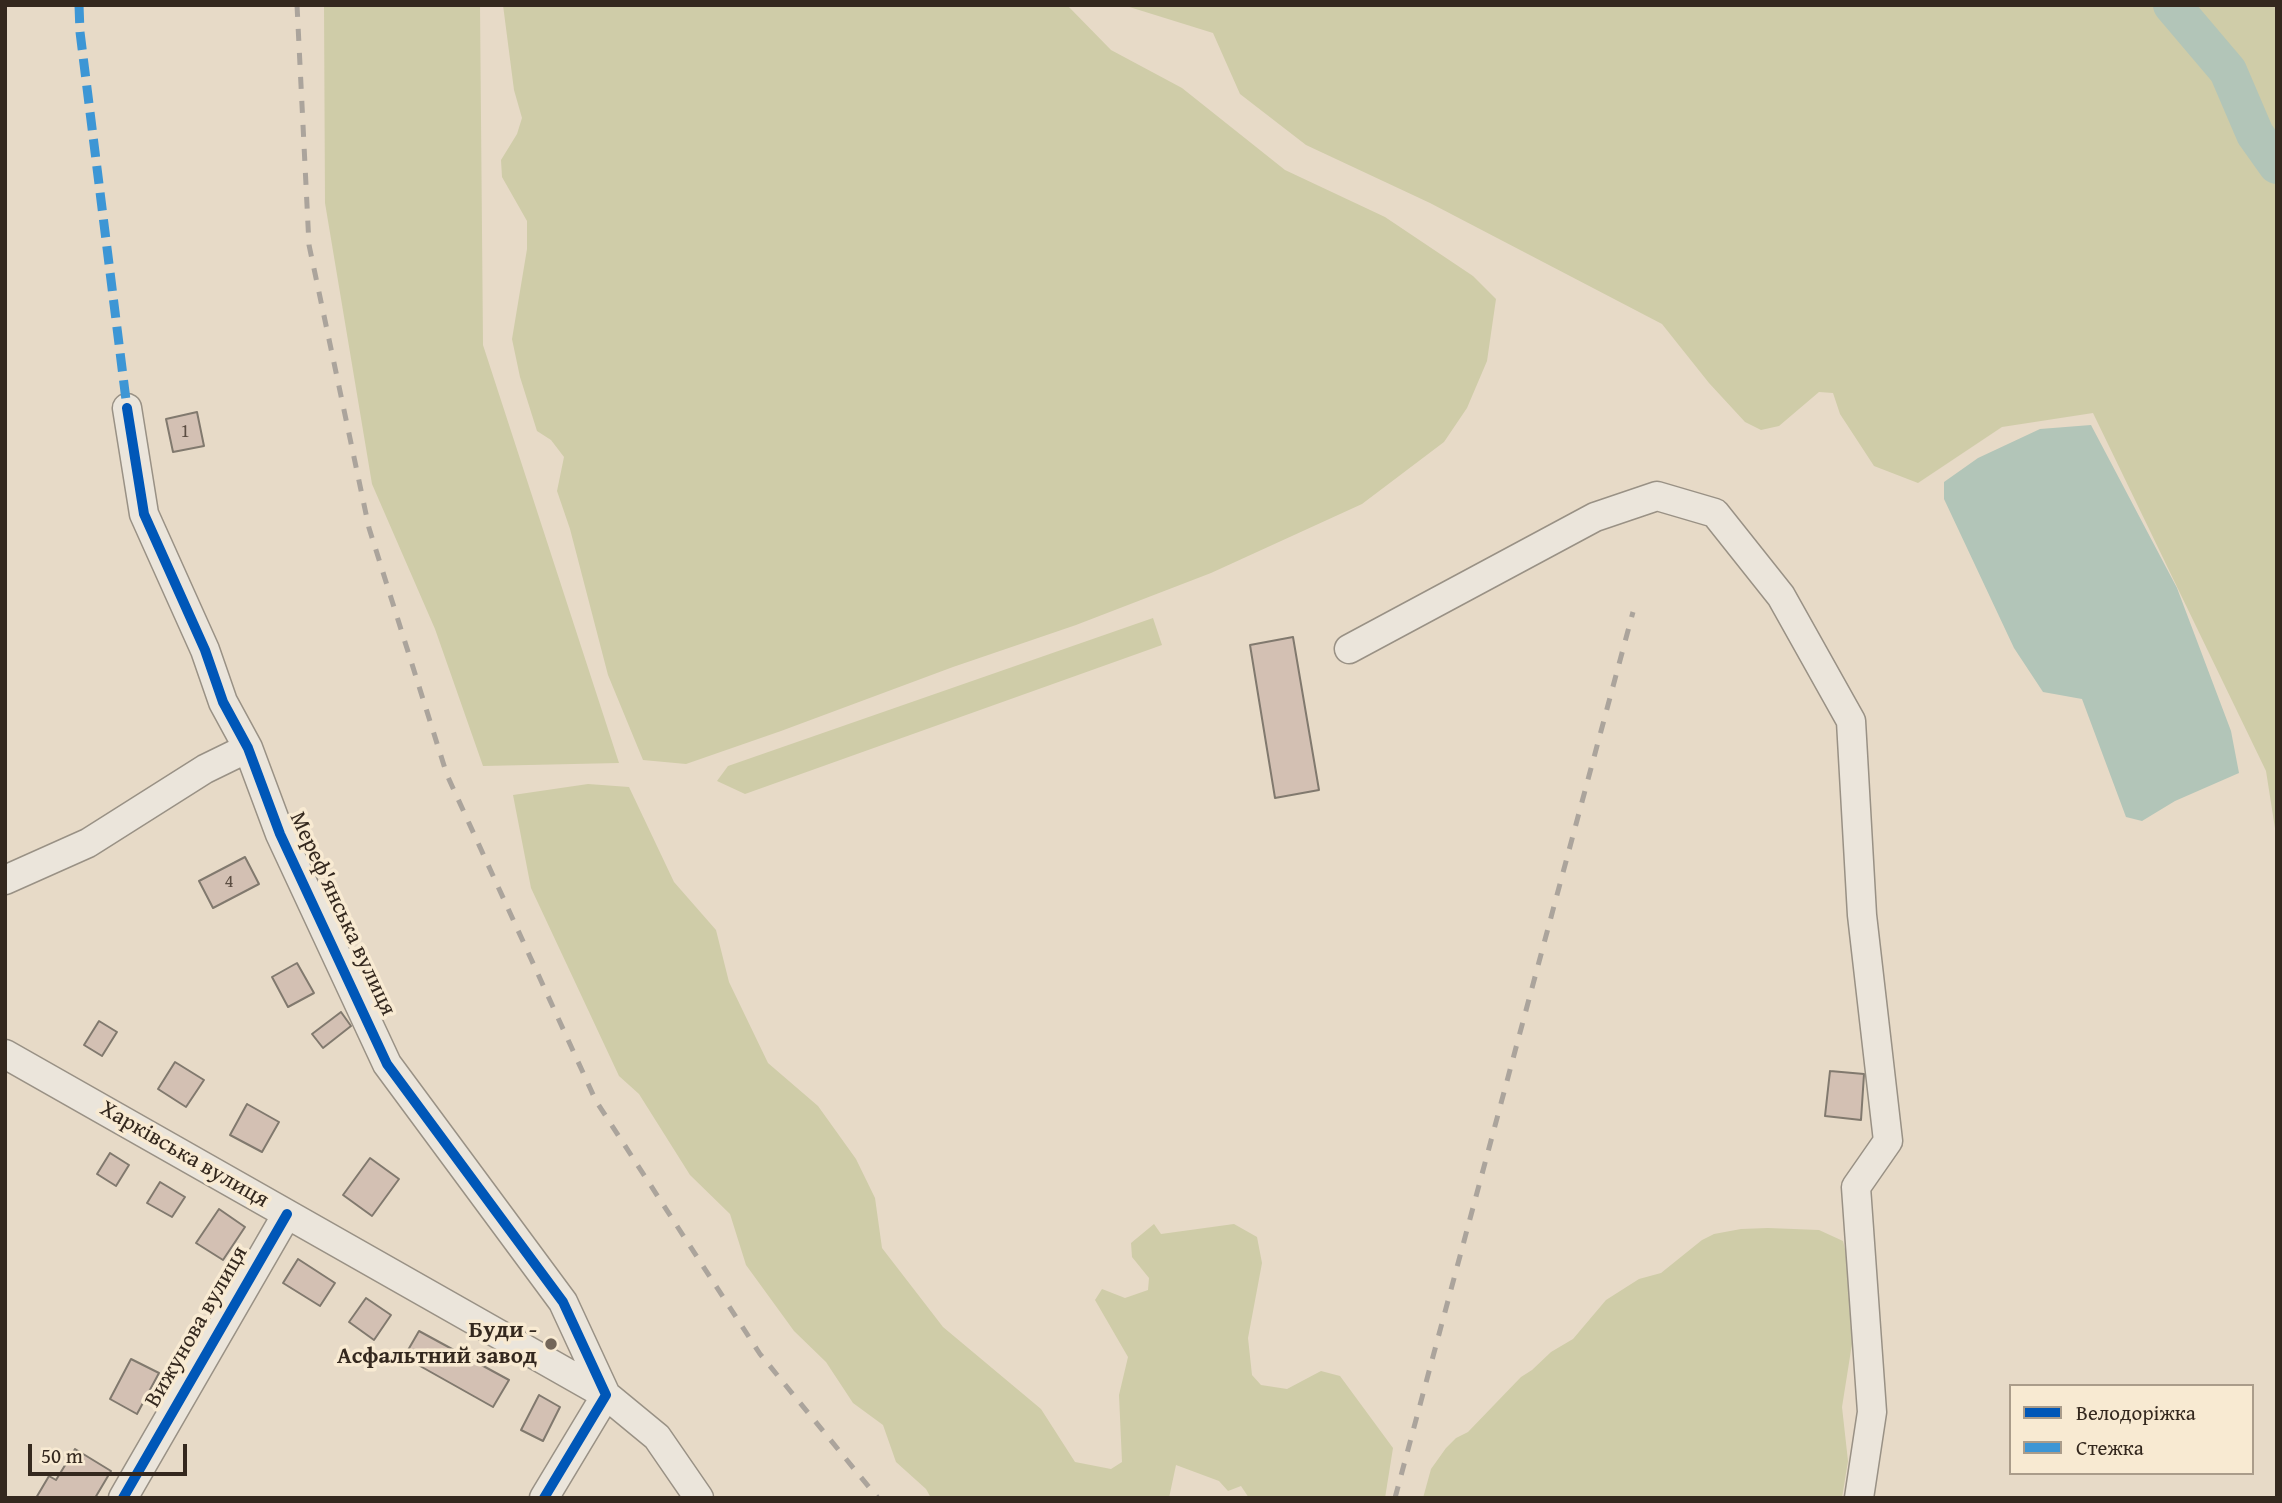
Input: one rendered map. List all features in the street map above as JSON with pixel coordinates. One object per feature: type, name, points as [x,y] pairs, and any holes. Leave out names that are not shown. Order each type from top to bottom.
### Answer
[{"type":"street","name":"Мереф'янська вулиця","points":[[127,408],[144,514],[205,650],[223,702],[248,748],[280,834],[387,1064],[563,1302],[606,1395]]},
{"type":"street","points":[[1349,649],[1595,517],[1657,496],[1715,513],[1781,596],[1851,721],[1862,915],[1888,1141],[1856,1187],[1872,1412],[1859,1498]]},
{"type":"street","points":[[5,880],[88,844],[205,769],[248,748]]},
{"type":"street","name":"Харківська вулиця","points":[[5,1054],[606,1395],[657,1437],[699,1498]]},
{"type":"street","name":"Вижунова вулиця","points":[[123,1498],[287,1214]]},
{"type":"street","points":[[544,1498],[606,1395]]},
{"type":"shaded area","points":[[324,5],[480,5],[483,345],[619,763],[483,766],[435,629],[372,484],[325,203]]},
{"type":"shaded area","points":[[503,5],[1067,5],[1111,50],[1182,88],[1285,170],[1385,217],[1473,276],[1496,299],[1487,361],[1467,408],[1444,442],[1362,504],[1211,573],[1076,625],[781,731],[686,764],[643,760],[608,675],[570,529],[557,491],[564,457],[551,440],[537,431],[520,377],[512,339],[527,249],[527,221],[502,177],[501,160],[517,134],[522,118],[514,90]]},
{"type":"shaded area","points":[[1123,5],[2277,5],[2277,841],[2266,771],[2093,413],[2002,427],[1918,483],[1874,466],[1840,414],[1833,393],[1819,392],[1779,426],[1761,430],[1745,422],[1709,383],[1662,324],[1430,203],[1306,145],[1240,94],[1213,33]]},
{"type":"shaded area","points":[[2091,425],[2177,588],[2231,731],[2239,773],[2175,801],[2142,821],[2126,817],[2082,699],[2043,692],[2014,648],[1944,499],[1944,482],[1978,458],[2040,429]]},
{"type":"shaded area","points":[[1153,618],[1162,645],[745,794],[717,781],[728,766]]},
{"type":"shaded area","points":[[588,784],[629,787],[674,882],[716,930],[729,982],[768,1063],[818,1106],[856,1159],[875,1198],[882,1248],[943,1327],[1041,1409],[1075,1462],[1111,1469],[1122,1462],[1119,1395],[1128,1357],[1095,1300],[1102,1289],[1125,1298],[1148,1290],[1149,1278],[1132,1257],[1131,1243],[1154,1224],[1161,1234],[1234,1224],[1257,1237],[1262,1263],[1248,1338],[1252,1375],[1261,1385],[1287,1389],[1321,1371],[1340,1376],[1393,1448],[1385,1498],[1249,1498],[1241,1486],[1228,1491],[1219,1481],[1176,1465],[1169,1498],[931,1498],[926,1489],[896,1462],[883,1425],[853,1403],[826,1362],[794,1331],[746,1265],[730,1214],[690,1175],[639,1094],[619,1076],[531,888],[513,795]]},
{"type":"shaded area","points":[[1768,1228],[1819,1230],[1843,1241],[1852,1344],[1842,1407],[1848,1461],[1842,1498],[1423,1498],[1431,1469],[1446,1448],[1456,1438],[1468,1432],[1521,1377],[1551,1352],[1573,1339],[1606,1300],[1639,1279],[1661,1273],[1702,1240],[1714,1234]]},
{"type":"building","points":[[197,412],[204,446],[173,452],[166,419]]},
{"type":"building","points":[[1293,637],[1319,790],[1275,798],[1250,645]]},
{"type":"building","points":[[245,857],[259,884],[213,908],[199,881]]},
{"type":"building","points":[[297,963],[314,993],[288,1007],[272,977]]},
{"type":"building","points":[[341,1012],[351,1026],[323,1048],[312,1034]]},
{"type":"building","points":[[99,1021],[117,1032],[102,1056],[84,1045]]},
{"type":"building","points":[[175,1062],[204,1080],[186,1107],[158,1089]]},
{"type":"building","points":[[1830,1071],[1864,1074],[1861,1120],[1825,1116]]},
{"type":"building","points":[[247,1104],[279,1122],[262,1152],[230,1135]]},
{"type":"building","points":[[110,1153],[129,1165],[116,1186],[97,1174]]},
{"type":"building","points":[[370,1158],[399,1179],[372,1216],[343,1195]]},
{"type":"building","points":[[160,1182],[185,1197],[172,1217],[147,1203]]},
{"type":"building","points":[[219,1209],[245,1227],[223,1260],[196,1243]]},
{"type":"building","points":[[298,1259],[335,1283],[320,1306],[283,1283]]},
{"type":"building","points":[[366,1298],[391,1315],[374,1340],[349,1322]]},
{"type":"building","points":[[419,1331],[509,1380],[493,1407],[404,1357]]},
{"type":"building","points":[[131,1359],[159,1373],[137,1414],[110,1399]]},
{"type":"building","points":[[539,1395],[560,1407],[543,1441],[521,1430]]},
{"type":"building","points":[[75,1449],[111,1471],[95,1498],[36,1498],[49,1476],[56,1480]]},
{"type":"waterway","points":[[2172,5],[2228,71],[2255,134],[2277,165]]},
{"type":"railway","points":[[297,5],[309,245],[369,528],[447,775],[596,1101],[760,1354],[878,1498]]},
{"type":"railway","points":[[1395,1498],[1633,612]]},
{"type":"marked path","points":[[79,5],[80,32],[127,408]]},
{"type":"cycle path","points":[[127,408],[144,514],[205,650],[223,702],[248,748],[280,834],[387,1064],[563,1302],[606,1395],[544,1498]]},
{"type":"cycle path","points":[[123,1498],[287,1214]]},
{"type":"place","name":"Буди - Асфальтний завод","points":[[551,1344]]}]
